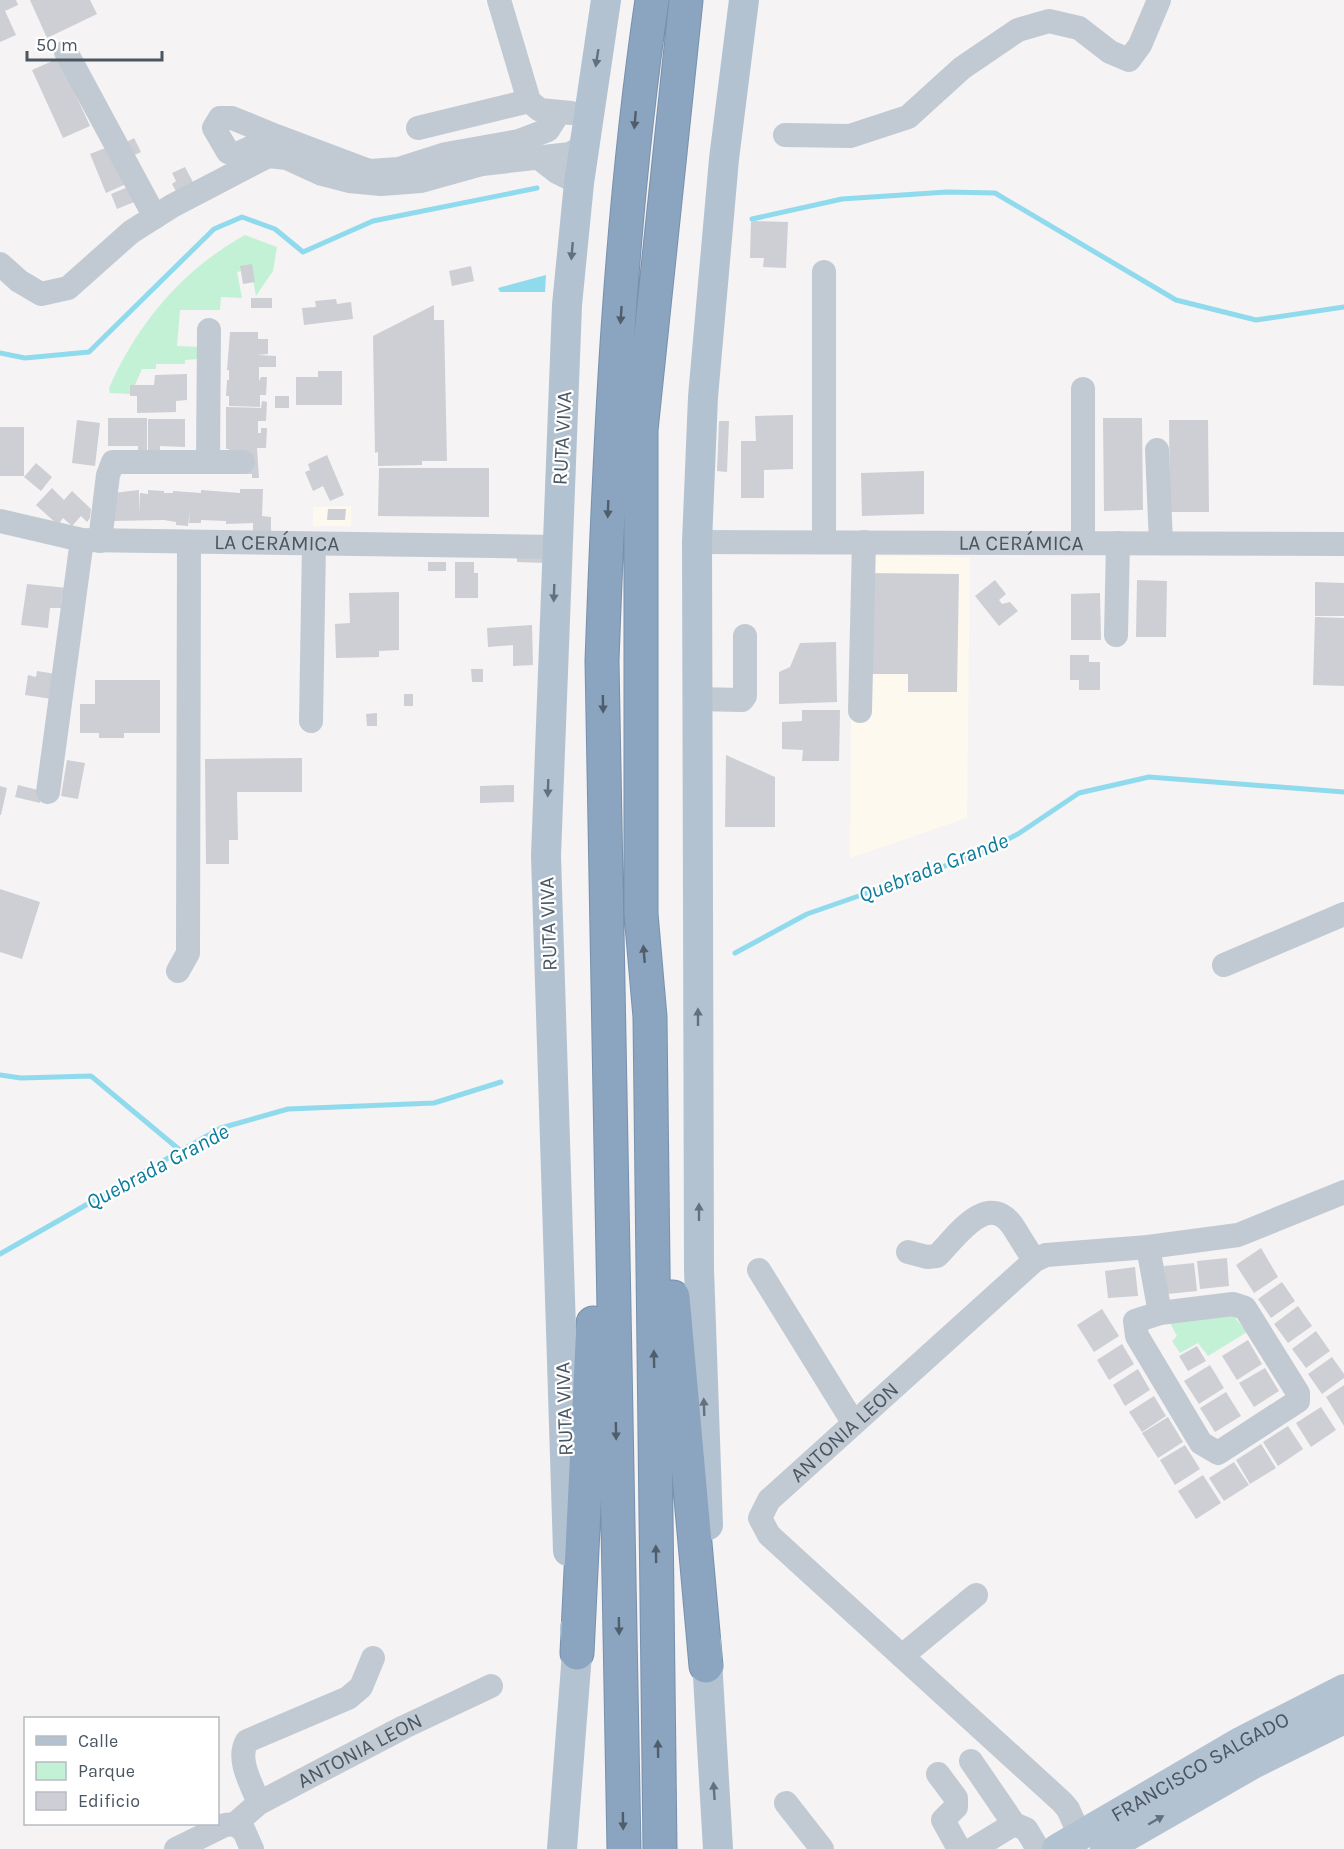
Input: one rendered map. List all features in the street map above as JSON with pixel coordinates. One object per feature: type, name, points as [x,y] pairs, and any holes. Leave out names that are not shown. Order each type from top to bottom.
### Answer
[{"type":"highway","points":[[624,1849],[602,661],[609,479],[635,113],[652,0]]},
{"type":"highway","points":[[686,0],[640,430],[641,914],[706,1666]]},
{"type":"highway","points":[[650,1017],[660,1849]]},
{"type":"highway","points":[[577,1653],[593,1335],[594,1150],[610,1037]]},
{"type":"main road","name":"RUTA VIVA","points":[[562,1849],[577,1653],[569,1572],[546,856],[556,547],[550,511],[560,308],[606,0]]},
{"type":"main road","points":[[718,1849],[706,1666],[708,1534],[699,1269],[697,542],[703,397],[723,171],[744,0]]},
{"type":"main road","name":"FRANCISCO SALGADO","points":[[1081,1845],[1242,1742],[1344,1689]]},
{"type":"main road","name":"FRANCISCO SALGADO","points":[[1081,1845],[1344,1719]]},
{"type":"street","points":[[499,0],[529,101],[540,110],[558,114],[589,113]]},
{"type":"street","points":[[785,135],[850,136],[908,117],[962,68],[1018,30],[1049,21],[1079,28],[1110,52],[1129,60],[1140,45],[1159,0]]},
{"type":"street","points":[[66,52],[155,217]]},
{"type":"street","points":[[418,128],[529,101]]},
{"type":"street","points":[[276,136],[339,162],[369,171],[399,170],[446,154],[519,141],[548,130],[558,114]]},
{"type":"street","points":[[0,264],[19,281],[41,294],[68,288],[131,232],[268,156],[287,158],[322,174],[349,181],[381,184],[421,181],[482,164],[570,154],[584,146]]},
{"type":"street","points":[[539,158],[557,172],[579,183]]},
{"type":"street","points":[[824,272],[824,542]]},
{"type":"street","points":[[208,462],[209,330]]},
{"type":"street","points":[[1083,389],[1083,543]]},
{"type":"street","points":[[1157,450],[1161,543]]},
{"type":"street","points":[[48,792],[91,540],[113,462],[243,462]]},
{"type":"street","name":"LA CERÁMICA","points":[[0,521],[91,540],[556,547]]},
{"type":"street","points":[[178,971],[188,953],[189,542]]},
{"type":"street","name":"LA CERÁMICA","points":[[697,542],[1344,544]]},
{"type":"street","points":[[860,711],[864,542]]},
{"type":"street","points":[[1116,635],[1118,543]]},
{"type":"street","points":[[311,721],[314,544]]},
{"type":"street","points":[[697,699],[742,700],[745,696],[745,636]]},
{"type":"street","points":[[1224,965],[1344,914]]},
{"type":"street","name":"ANTONIA LEON","points":[[1081,1845],[1072,1817],[1062,1802],[769,1535],[760,1518],[769,1500],[1035,1260],[1046,1255],[1148,1247],[1238,1235],[1344,1192]]},
{"type":"street","points":[[908,1252],[927,1257],[937,1256],[968,1222],[982,1215],[993,1214],[1004,1217],[1011,1224],[1035,1260]]},
{"type":"street","points":[[1148,1247],[1161,1313]]},
{"type":"street","points":[[759,1270],[853,1422]]},
{"type":"street","points":[[1233,1304],[1245,1308],[1298,1393],[1298,1401],[1218,1453],[1209,1449],[1201,1443],[1137,1336],[1135,1321],[1161,1313],[1233,1304]]},
{"type":"street","points":[[902,1656],[976,1595]]},
{"type":"street","points":[[259,1803],[243,1759],[242,1749],[246,1741],[348,1698],[361,1687],[373,1658]]},
{"type":"street","name":"ANTONIA LEON","points":[[176,1849],[225,1825],[235,1824],[259,1803],[404,1727],[491,1686]]},
{"type":"street","points":[[971,1761],[1014,1824],[1026,1829],[1038,1849]]},
{"type":"street","points":[[938,1774],[956,1798],[956,1807],[943,1820],[959,1849]]},
{"type":"street","points":[[786,1803],[822,1849]]},
{"type":"street","points":[[235,1824],[244,1831],[252,1849]]},
{"type":"street","points":[[973,1849],[1014,1824]]},
{"type":"shaded area","points":[[351,506],[351,526],[313,526],[313,507]]},
{"type":"shaded area","points":[[852,555],[970,557],[967,818],[850,858]]},
{"type":"green space","points":[[245,235],[277,247],[273,271],[256,296],[251,269],[237,272],[242,298],[221,297],[220,310],[180,310],[177,346],[198,347],[198,359],[185,360],[185,364],[156,364],[156,369],[142,369],[131,394],[110,393],[109,388],[121,364],[148,320],[164,300],[201,265]]},
{"type":"green space","points":[[1231,1313],[1247,1332],[1208,1356],[1198,1343],[1180,1353],[1172,1341],[1177,1336],[1170,1323]]},
{"type":"water","points":[[546,275],[545,292],[500,292],[498,288]]},
{"type":"building","points":[[0,0],[16,0],[18,5],[5,11],[16,35],[0,42]]},
{"type":"building","points":[[30,0],[90,0],[97,14],[47,38]]},
{"type":"building","points":[[59,58],[90,126],[63,138],[32,70]]},
{"type":"building","points":[[134,138],[141,152],[128,158],[121,145]]},
{"type":"building","points":[[108,147],[126,184],[106,193],[90,154]]},
{"type":"building","points":[[185,167],[195,186],[178,195],[172,184],[176,181],[172,173]]},
{"type":"building","points":[[128,187],[134,202],[117,209],[111,194]]},
{"type":"building","points":[[751,221],[788,222],[786,268],[763,267],[764,258],[750,258]]},
{"type":"building","points":[[252,264],[255,282],[243,284],[240,266]]},
{"type":"building","points":[[471,266],[474,281],[452,286],[449,271]]},
{"type":"building","points":[[251,298],[272,298],[272,308],[251,308]]},
{"type":"building","points":[[336,299],[337,304],[351,302],[353,319],[304,325],[302,308],[316,307],[315,301]]},
{"type":"building","points":[[434,305],[434,320],[444,320],[447,461],[422,461],[422,465],[378,466],[378,452],[375,453],[373,336]]},
{"type":"building","points":[[230,332],[258,332],[258,339],[268,339],[268,354],[257,355],[276,356],[276,367],[259,367],[259,381],[261,377],[267,377],[266,395],[260,395],[260,407],[229,406],[229,396],[226,396],[227,380],[229,380],[229,370],[227,370]]},
{"type":"building","points":[[318,371],[342,371],[342,405],[296,405],[296,377],[318,377]]},
{"type":"building","points":[[187,374],[187,400],[176,401],[176,412],[137,413],[137,396],[130,396],[130,385],[154,385],[155,375]]},
{"type":"building","points":[[275,396],[289,396],[289,408],[275,408]]},
{"type":"building","points":[[262,401],[267,402],[266,421],[258,421],[258,433],[261,433],[261,428],[267,428],[266,448],[257,448],[259,478],[252,478],[252,474],[244,474],[244,457],[229,457],[229,449],[226,449],[226,407],[261,408]]},
{"type":"building","points":[[793,415],[793,469],[764,470],[764,498],[741,498],[741,441],[756,441],[755,416]]},
{"type":"building","points":[[108,418],[147,418],[147,451],[138,451],[138,446],[108,446]]},
{"type":"building","points":[[1103,418],[1142,418],[1143,510],[1104,511]]},
{"type":"building","points":[[148,419],[185,419],[185,447],[160,446],[160,452],[148,452]]},
{"type":"building","points":[[77,420],[100,423],[95,466],[72,463]]},
{"type":"building","points":[[1169,420],[1208,420],[1209,512],[1170,512]]},
{"type":"building","points":[[719,421],[729,421],[727,472],[717,471]]},
{"type":"building","points":[[0,427],[24,427],[24,476],[0,476]]},
{"type":"building","points":[[327,455],[344,495],[330,501],[323,486],[313,491],[305,472],[310,470],[308,464]]},
{"type":"building","points":[[36,463],[52,477],[41,491],[24,477]]},
{"type":"building","points":[[379,468],[489,468],[489,517],[378,516]]},
{"type":"building","points":[[924,471],[924,514],[862,516],[861,473]]},
{"type":"building","points":[[52,488],[64,500],[72,491],[91,509],[87,522],[81,516],[72,526],[63,518],[58,525],[36,505]]},
{"type":"building","points":[[240,489],[263,489],[262,516],[271,517],[271,531],[253,531],[253,523],[226,524],[226,521],[201,520],[201,523],[189,523],[190,510],[188,526],[176,525],[176,522],[164,520],[113,521],[113,493],[139,490],[139,514],[140,493],[148,494],[148,490],[164,491],[164,493],[173,493],[173,491],[201,493],[201,490],[240,493]]},
{"type":"building","points":[[328,509],[346,509],[345,520],[327,520]]},
{"type":"building","points":[[517,547],[546,548],[545,563],[517,562]]},
{"type":"building","points":[[428,562],[446,562],[446,571],[428,571]]},
{"type":"building","points":[[455,562],[474,562],[474,573],[478,573],[478,598],[455,598]]},
{"type":"building","points":[[865,573],[959,574],[957,692],[908,692],[908,674],[864,674]]},
{"type":"building","points":[[995,580],[1006,594],[999,600],[1002,604],[1010,602],[1018,611],[999,626],[975,596]]},
{"type":"building","points":[[1137,580],[1167,581],[1166,637],[1136,637]]},
{"type":"building","points":[[1315,582],[1344,583],[1344,616],[1315,616]]},
{"type":"building","points":[[27,584],[68,588],[67,597],[62,597],[61,608],[50,608],[48,628],[21,625]]},
{"type":"building","points":[[399,592],[399,650],[379,651],[379,657],[336,658],[335,624],[350,623],[349,593]]},
{"type":"building","points":[[1100,593],[1101,640],[1071,640],[1071,594]]},
{"type":"building","points":[[1315,617],[1344,618],[1344,686],[1313,685]]},
{"type":"building","points":[[532,625],[533,665],[513,666],[513,645],[488,647],[487,628]]},
{"type":"building","points":[[836,642],[837,702],[779,704],[779,672],[790,667],[800,643]]},
{"type":"building","points":[[1070,655],[1089,655],[1089,662],[1100,662],[1100,690],[1079,690],[1079,680],[1070,680]]},
{"type":"building","points":[[471,669],[483,669],[483,682],[472,682]]},
{"type":"building","points":[[37,671],[56,674],[52,699],[25,695],[28,675],[36,677]]},
{"type":"building","points":[[95,680],[160,680],[160,733],[124,733],[124,738],[99,738],[99,733],[80,733],[80,704],[95,704]]},
{"type":"building","points":[[404,694],[413,694],[413,706],[404,706]]},
{"type":"building","points":[[802,710],[840,710],[839,761],[802,761],[803,750],[782,749],[782,722],[802,721]]},
{"type":"building","points":[[377,713],[377,726],[367,726],[366,714]]},
{"type":"building","points":[[726,755],[775,777],[775,827],[725,827]]},
{"type":"building","points":[[302,758],[302,792],[237,792],[238,840],[229,840],[229,864],[206,864],[205,759]]},
{"type":"building","points":[[67,760],[85,763],[78,799],[61,796]]},
{"type":"building","points":[[18,785],[42,791],[40,803],[15,797]]},
{"type":"building","points":[[514,785],[514,802],[480,803],[480,786]]},
{"type":"building","points":[[0,786],[7,788],[1,815],[0,815]]},
{"type":"building","points":[[0,889],[40,902],[22,959],[0,952]]},
{"type":"building","points":[[1261,1248],[1278,1277],[1254,1293],[1236,1265]]},
{"type":"building","points":[[1227,1258],[1229,1286],[1200,1289],[1197,1261]]},
{"type":"building","points":[[1194,1263],[1197,1291],[1167,1294],[1164,1266]]},
{"type":"building","points":[[1135,1267],[1138,1296],[1108,1298],[1105,1271]]},
{"type":"building","points":[[1282,1282],[1295,1301],[1271,1318],[1258,1299]]},
{"type":"building","points":[[1298,1306],[1312,1326],[1288,1343],[1274,1324]]},
{"type":"building","points":[[1102,1309],[1119,1336],[1094,1352],[1077,1325]]},
{"type":"building","points":[[1316,1331],[1330,1351],[1306,1368],[1292,1349]]},
{"type":"building","points":[[1248,1340],[1262,1364],[1237,1380],[1222,1356]]},
{"type":"building","points":[[1122,1344],[1134,1364],[1109,1380],[1097,1360]]},
{"type":"building","points":[[1197,1346],[1206,1361],[1188,1371],[1179,1356]]},
{"type":"building","points":[[1332,1357],[1344,1374],[1344,1378],[1322,1394],[1308,1374]]},
{"type":"building","points":[[1210,1365],[1224,1388],[1199,1404],[1184,1381]]},
{"type":"building","points":[[1265,1368],[1279,1391],[1254,1407],[1239,1383]]},
{"type":"building","points":[[1138,1369],[1150,1390],[1125,1406],[1113,1385]]},
{"type":"building","points":[[1344,1385],[1344,1426],[1326,1397]]},
{"type":"building","points":[[1226,1392],[1241,1416],[1215,1432],[1200,1408]]},
{"type":"building","points":[[1154,1396],[1166,1416],[1142,1432],[1129,1412]]},
{"type":"building","points":[[1321,1407],[1336,1430],[1311,1447],[1296,1423]]},
{"type":"building","points":[[1168,1417],[1183,1442],[1158,1458],[1142,1433]]},
{"type":"building","points":[[1288,1426],[1303,1449],[1278,1466],[1263,1442]]},
{"type":"building","points":[[1261,1444],[1276,1468],[1250,1484],[1236,1460]]},
{"type":"building","points":[[1185,1445],[1200,1469],[1175,1485],[1160,1460]]},
{"type":"building","points":[[1234,1462],[1249,1485],[1224,1501],[1209,1478]]},
{"type":"building","points":[[1203,1475],[1221,1503],[1196,1519],[1178,1491]]},
{"type":"waterway","points":[[0,353],[25,358],[89,352],[214,229],[242,217],[275,229],[303,252],[373,221],[537,188]]},
{"type":"waterway","points":[[752,219],[842,199],[947,192],[995,193],[1176,300],[1256,320],[1344,307]]},
{"type":"waterway","name":"Quebrada Grande","points":[[735,953],[807,914],[979,854],[1018,834],[1079,793],[1149,777],[1344,792]]},
{"type":"waterway","points":[[0,1075],[21,1078],[91,1076],[181,1151]]},
{"type":"waterway","name":"Quebrada Grande","points":[[0,1254],[221,1128],[288,1109],[434,1103],[501,1082]]}]
